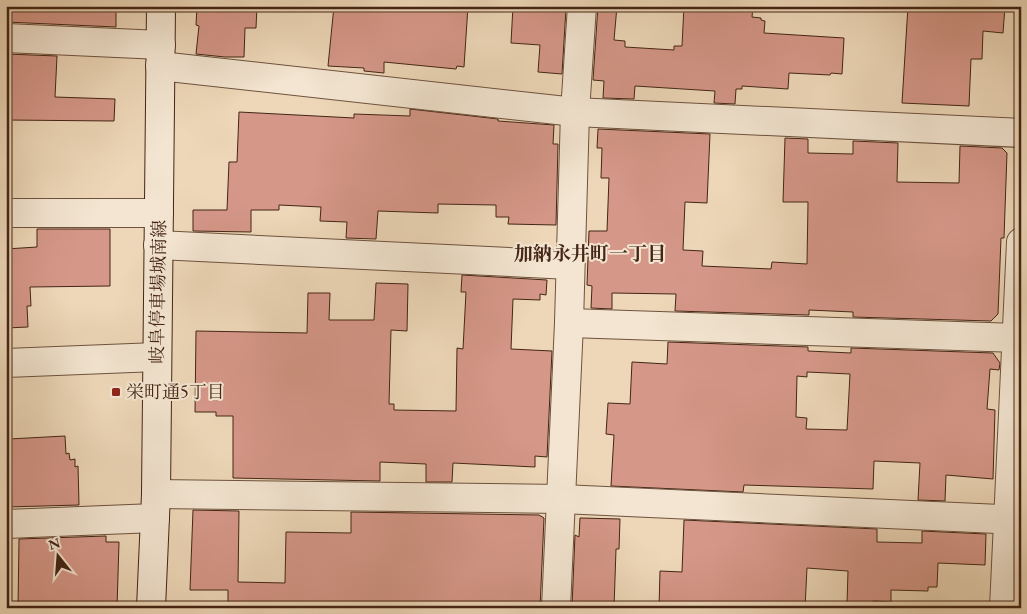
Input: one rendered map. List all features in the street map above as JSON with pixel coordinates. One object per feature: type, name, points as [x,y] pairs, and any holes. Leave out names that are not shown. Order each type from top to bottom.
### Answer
[{"type":"street","name":"岐阜停車場城南線","points":[[151,608],[155,506],[161,6]]},
{"type":"street","points":[[556,608],[569,323],[575,112],[582,6]]},
{"type":"street","points":[[6,38],[161,55],[575,112],[1021,133]]},
{"type":"street","points":[[6,213],[159,213]]},
{"type":"street","points":[[1004,608],[1015,520],[1021,242]]},
{"type":"street","points":[[158,245],[570,265]]},
{"type":"street","points":[[569,323],[1019,338]]},
{"type":"street","points":[[6,363],[157,357]]},
{"type":"street","points":[[6,524],[155,506],[562,499],[1015,520]]},
{"type":"building","points":[[6,6],[116,6],[116,27],[6,22]]},
{"type":"building","points":[[197,6],[257,6],[256,28],[245,28],[244,57],[196,54],[199,26],[196,25]]},
{"type":"building","points":[[334,6],[468,6],[464,67],[457,66],[456,69],[384,62],[384,73],[364,71],[364,68],[328,66]]},
{"type":"building","points":[[513,6],[566,8],[562,74],[538,72],[540,45],[511,43]]},
{"type":"building","points":[[598,6],[617,6],[614,40],[625,41],[625,47],[674,50],[674,46],[682,46],[684,6],[753,6],[752,17],[761,18],[761,20],[765,21],[764,33],[844,38],[842,74],[789,73],[788,89],[742,86],[742,89],[736,89],[735,104],[714,103],[715,91],[635,86],[634,99],[603,98],[604,81],[593,80]]},
{"type":"building","points":[[908,6],[1005,6],[1003,33],[983,31],[982,59],[971,59],[969,106],[902,103]]},
{"type":"building","points":[[6,54],[57,56],[55,97],[115,99],[114,121],[6,120]]},
{"type":"building","points":[[410,109],[498,119],[498,121],[554,125],[553,144],[558,144],[556,225],[508,224],[509,217],[496,217],[496,205],[438,204],[438,213],[378,211],[376,239],[346,238],[347,222],[320,221],[321,207],[279,205],[279,210],[251,210],[251,232],[193,231],[193,210],[227,210],[229,162],[237,162],[239,112],[354,118],[354,114],[410,116]]},
{"type":"building","points":[[598,129],[710,134],[707,203],[685,202],[683,250],[703,251],[702,266],[771,269],[772,262],[807,264],[808,202],[783,202],[785,138],[808,139],[808,153],[853,154],[853,141],[898,143],[897,182],[959,183],[960,146],[1002,148],[1007,153],[1004,238],[1001,238],[998,314],[991,321],[853,317],[853,312],[809,310],[809,315],[675,311],[676,294],[612,293],[612,309],[591,308],[592,286],[587,285],[589,231],[607,231],[609,178],[601,178],[602,148],[597,148]]},
{"type":"building","points":[[37,229],[110,229],[110,286],[30,287],[31,306],[27,306],[28,327],[6,328],[6,249],[37,247]]},
{"type":"building","points":[[462,275],[547,280],[546,295],[540,294],[540,300],[513,299],[511,349],[552,351],[547,457],[535,456],[535,467],[453,463],[452,482],[426,482],[426,464],[380,462],[380,481],[233,478],[233,416],[216,416],[216,412],[195,412],[196,331],[307,333],[308,293],[330,293],[329,320],[374,320],[376,283],[408,284],[407,331],[391,330],[389,404],[394,404],[394,410],[456,411],[457,348],[463,349],[466,292],[461,292]]},
{"type":"building","points":[[668,342],[808,347],[808,351],[851,353],[851,348],[993,353],[1000,363],[999,370],[990,369],[987,409],[995,410],[993,479],[946,475],[945,501],[918,500],[920,463],[874,461],[873,489],[744,485],[743,492],[611,486],[614,435],[606,434],[608,403],[630,404],[632,362],[667,364]],"holes":[[[807,372],[850,374],[847,430],[806,429],[807,418],[796,417],[797,376],[807,377]]]},
{"type":"building","points":[[65,436],[66,454],[69,453],[70,460],[75,459],[75,467],[78,466],[79,505],[6,507],[6,450],[10,450],[9,439]]},
{"type":"building","points":[[193,510],[239,511],[238,582],[285,583],[286,532],[351,533],[351,512],[539,515],[544,518],[540,608],[228,608],[228,590],[190,590]]},
{"type":"building","points":[[580,518],[620,519],[619,549],[616,549],[614,608],[572,607],[575,535],[579,537]]},
{"type":"building","points":[[684,520],[877,529],[877,542],[922,543],[922,531],[986,534],[985,565],[938,563],[937,587],[928,587],[928,591],[891,590],[891,602],[873,601],[873,604],[847,604],[848,571],[807,568],[805,608],[659,608],[660,571],[682,572]]},
{"type":"building","points":[[106,536],[106,542],[119,542],[117,608],[18,608],[19,539]]},
{"type":"place","name":"栄町通5丁目","points":[[116,392]]},
{"type":"district","name":"加納永井町一丁目","points":[[590,253]]}]
